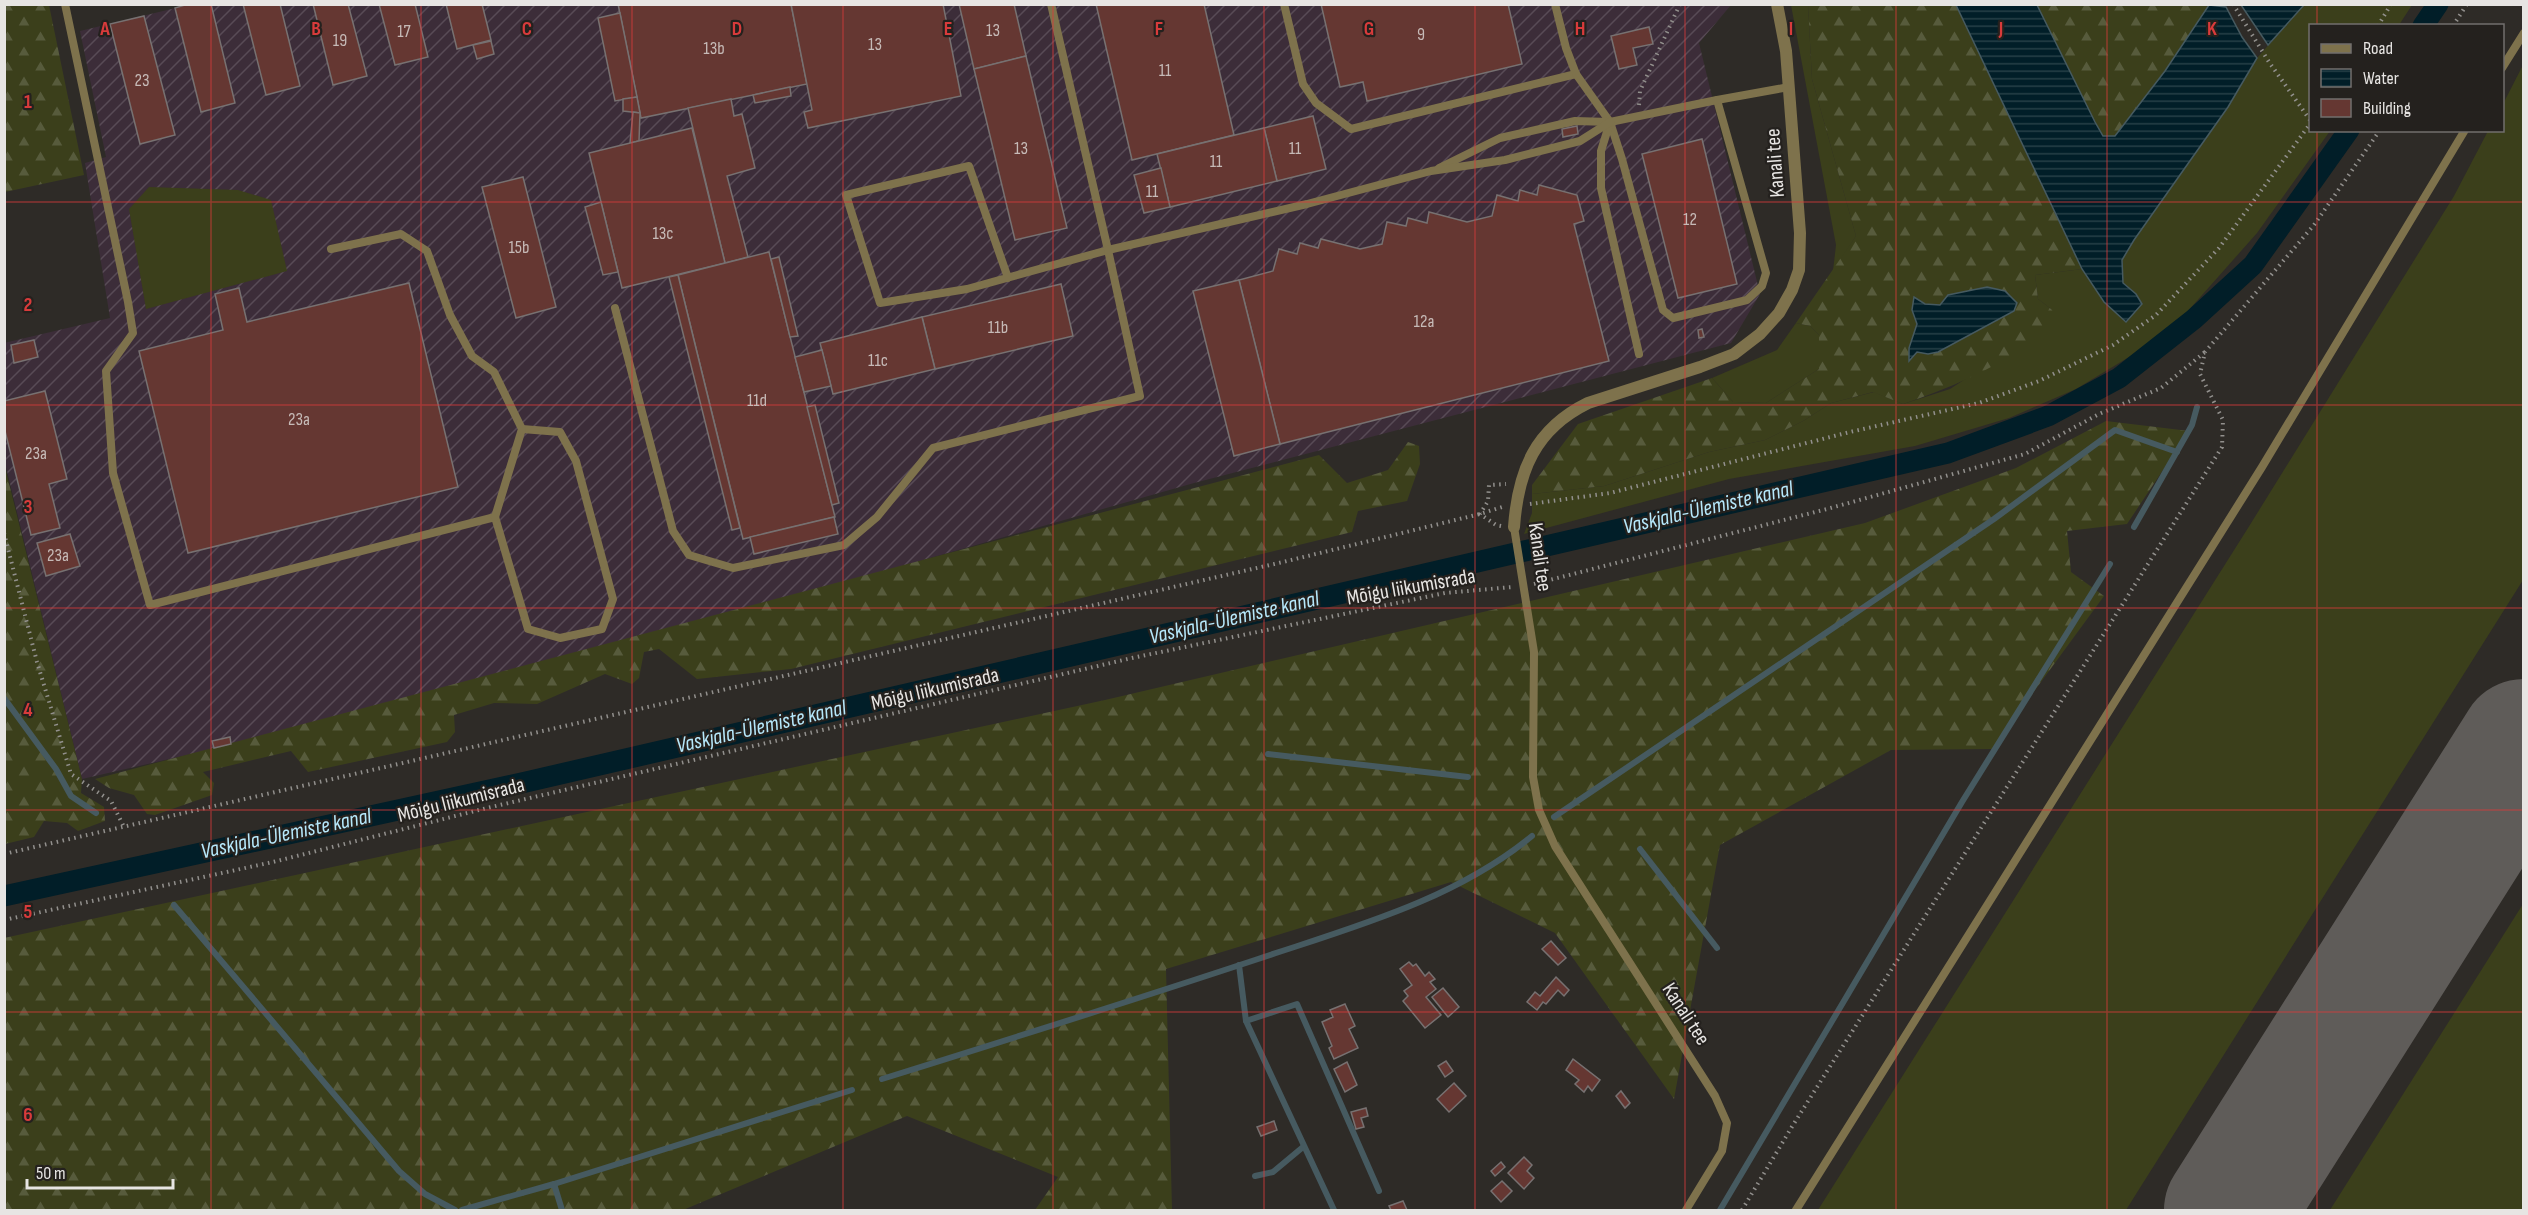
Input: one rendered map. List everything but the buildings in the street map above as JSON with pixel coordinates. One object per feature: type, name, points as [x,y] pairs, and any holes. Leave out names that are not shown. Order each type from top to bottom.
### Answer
[{"type":"street","name":"Kanali tee","points":[[1514,527],[1516,503],[1528,460],[1539,441],[1570,411],[1734,354],[1760,334],[1779,313],[1792,290],[1799,270],[1800,233],[1786,51],[1777,4]]},
{"type":"lane","points":[[64,4],[105,190],[133,333],[106,371],[113,473],[150,605],[495,517]]},
{"type":"lane","points":[[615,308],[674,531],[689,555],[733,568],[844,545],[877,517],[933,448],[1140,396],[1051,4]]},
{"type":"lane","points":[[1284,4],[1303,84],[1316,103],[1351,129],[1576,74]]},
{"type":"lane","points":[[1555,4],[1566,48],[1576,74],[1610,122],[1663,310],[1673,318],[1747,300],[1762,286],[1766,273],[1717,100]]},
{"type":"lane","points":[[2504,65],[2523,33]]},
{"type":"lane","points":[[1431,171],[1500,138],[1575,121],[1610,122],[1789,87]]},
{"type":"lane","points":[[1008,278],[969,166],[846,195],[880,303],[967,289],[1008,278],[1108,250],[1307,204],[1431,171],[1505,160],[1580,141],[1610,122]]},
{"type":"lane","points":[[1610,122],[1601,151],[1601,188],[1639,354]]},
{"type":"lane","points":[[1796,1210],[2262,467],[2464,132]]},
{"type":"lane","points":[[331,249],[401,234],[428,251],[450,315],[472,356],[494,372],[522,429],[495,517],[528,629],[560,638],[602,629],[613,599],[576,461],[560,432],[522,429]]},
{"type":"lane","name":"Kanali tee","points":[[1514,527],[1534,652],[1533,777],[1539,810],[1555,846],[1715,1096],[1727,1123],[1722,1151],[1686,1210]]},
{"type":"path","points":[[1639,115],[1640,91],[1680,4]]},
{"type":"path","points":[[2233,4],[2309,121]]},
{"type":"path","points":[[2379,24],[2391,4]]},
{"type":"path","points":[[2454,24],[2467,4]]},
{"type":"path","points":[[4,854],[1283,562],[1480,514],[1516,503],[1532,504],[1610,493],[1850,432],[1979,403],[2039,381],[2114,345],[2156,315],[2219,248],[2309,123]]},
{"type":"path","name":"Mõigu liikumisrada","points":[[4,921],[273,862],[487,808],[1132,658],[1445,593],[1524,586],[2025,454],[2098,414],[2161,388],[2205,352],[2314,225],[2379,132]]},
{"type":"path","points":[[1742,1210],[2222,447],[2223,420],[2200,374],[2205,352]]},
{"type":"path","points":[[1480,514],[1488,501],[1489,485],[1520,484]]},
{"type":"path","points":[[1480,514],[1497,525],[1514,527]]},
{"type":"path","points":[[4,533],[37,662],[70,774],[111,801],[124,828]]},
{"type":"shaded area","points":[[188,5],[1731,5],[1699,43],[1760,294],[1731,343],[1194,483],[449,695],[82,779],[5,463],[4,343],[110,318],[85,163],[106,157],[80,31]]},
{"type":"green space","points":[[5,4],[49,5],[84,175],[5,192]]},
{"type":"green space","points":[[1791,5],[1808,5],[1812,79],[1856,236],[1833,271],[1836,245]]},
{"type":"green space","points":[[1808,5],[1956,5],[2082,269],[2035,275],[2038,299],[2051,309],[2062,323],[1986,370],[1903,404],[1873,392],[1831,403],[1803,421],[1765,440],[1709,452],[1604,486],[1532,494],[1532,485],[1578,424],[1712,378],[1733,402],[1766,403],[1819,369],[1819,335],[1810,326],[1796,323],[1856,236],[1812,79]]},
{"type":"green space","points":[[2037,5],[2209,5],[2165,71],[2115,136],[2103,136]]},
{"type":"green space","points":[[2304,5],[2412,5],[2400,24],[2309,24],[2309,132],[2329,132],[2257,233],[2187,312],[2144,348],[2076,389],[2009,418],[1915,446],[1729,479],[1524,534],[1532,513],[1532,494],[1604,486],[1709,452],[1765,440],[1803,421],[1831,403],[1874,392],[1903,404],[1950,389],[1973,374],[2051,309],[2038,299],[2035,275],[2082,269],[2104,302],[2127,322],[2136,294],[2123,283],[2122,260],[2228,107],[2257,58]]},
{"type":"green space","points":[[2523,65],[2523,580],[2126,1210],[1818,1210],[2248,528],[2454,196],[2487,132],[2504,132],[2504,102]]},
{"type":"green space","points":[[149,187],[238,190],[271,200],[287,271],[146,309],[129,209]]},
{"type":"green space","points":[[1796,323],[1810,326],[1819,335],[1819,369],[1766,403],[1733,402],[1712,378],[1777,350]]},
{"type":"green space","points":[[2106,421],[2189,431],[2127,524],[2067,531],[2071,572],[2104,596],[1992,749],[1891,750],[1720,845],[1674,1099],[1555,933],[1451,882],[1166,969],[1172,1210],[1035,1210],[1058,1177],[907,1116],[683,1210],[5,1210],[4,938],[1105,700],[1865,523],[2016,468]]},
{"type":"green space","points":[[1408,442],[1419,446],[1420,464],[1407,501],[1358,511],[1352,532],[791,669],[697,679],[659,649],[644,652],[639,678],[632,684],[605,674],[537,704],[494,703],[454,715],[455,732],[447,742],[308,772],[291,751],[203,772],[214,783],[212,795],[155,815],[147,814],[134,795],[109,788],[95,779],[1319,455],[1347,483],[1388,470]]},
{"type":"green space","points":[[4,463],[82,779],[81,793],[104,807],[105,821],[78,831],[67,823],[44,821],[34,837],[5,844]]},
{"type":"green space","points":[[2523,904],[2523,1210],[2330,1210]]},
{"type":"water","points":[[1956,5],[2037,5],[2103,136],[2115,136],[2165,71],[2209,5],[2226,7],[2242,37],[2257,58],[2228,107],[2122,260],[2123,283],[2136,294],[2142,304],[2126,322],[2104,302],[2082,269]]},
{"type":"water","points":[[2241,5],[2304,5],[2268,45]]},
{"type":"water","points":[[1987,287],[2005,291],[2017,303],[2014,311],[1938,352],[1928,354],[1917,352],[1909,361],[1909,348],[1917,324],[1912,310],[1914,297],[1925,304],[1940,305],[1948,295]]},
{"type":"waterway","name":"Vaskjala-Ülemiste kanal","points":[[2424,24],[2438,4]]},
{"type":"waterway","name":"Vaskjala-Ülemiste kanal","points":[[4,896],[526,782],[1948,453],[2048,416],[2119,378],[2194,319],[2253,265],[2348,132]]},
{"type":"waterway","points":[[2134,527],[2192,425],[2197,407]]},
{"type":"waterway","points":[[1554,817],[1994,519],[2115,430],[2177,452]]},
{"type":"waterway","points":[[1720,1210],[1962,802],[2110,564]]},
{"type":"waterway","points":[[4,698],[56,769],[71,796],[96,813]]},
{"type":"waterway","points":[[1268,754],[1468,777]]},
{"type":"waterway","points":[[882,1079],[1364,924],[1435,895],[1469,878],[1501,859],[1532,836]]},
{"type":"waterway","points":[[1640,849],[1717,948]]},
{"type":"waterway","points":[[174,905],[399,1171],[425,1194],[455,1210]]},
{"type":"waterway","points":[[1239,965],[1246,1021],[1334,1210]]},
{"type":"waterway","points":[[1246,1021],[1297,1004],[1379,1191]]},
{"type":"waterway","points":[[554,1184],[852,1090]]},
{"type":"waterway","points":[[1255,1176],[1273,1172],[1303,1147]]},
{"type":"waterway","points":[[462,1210],[554,1184],[562,1210]]},
{"type":"runway","points":[[2229,1210],[2524,744]]}]
